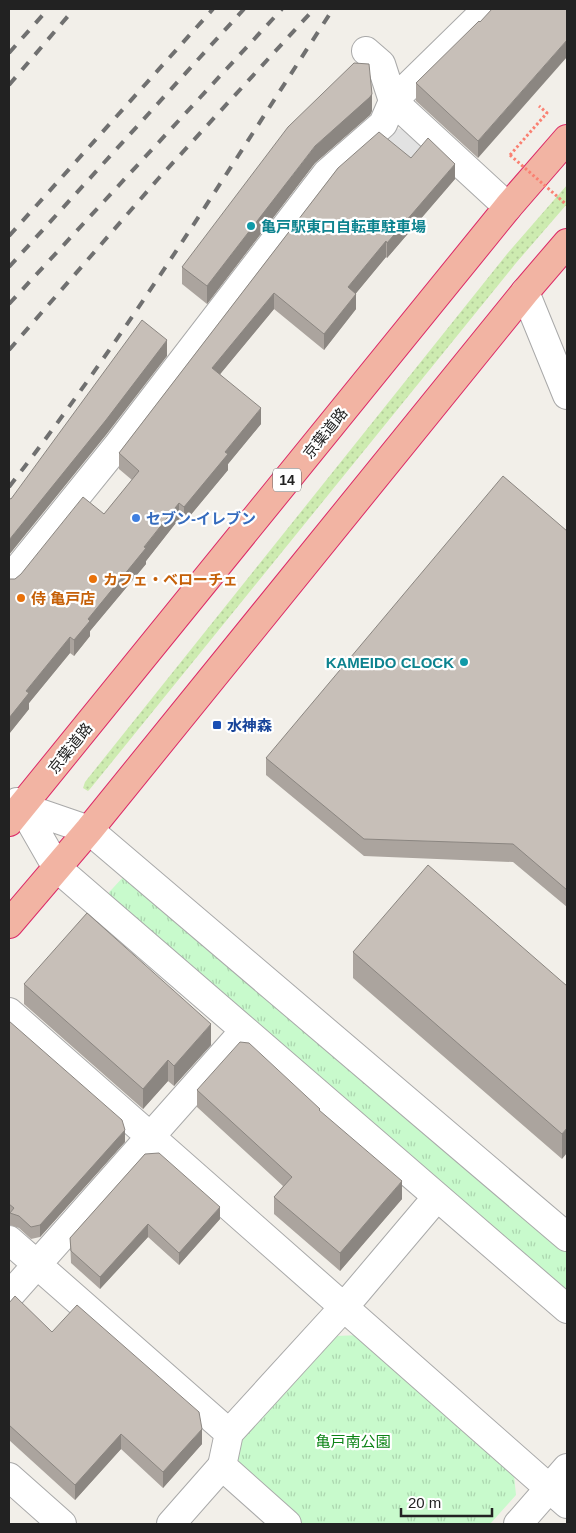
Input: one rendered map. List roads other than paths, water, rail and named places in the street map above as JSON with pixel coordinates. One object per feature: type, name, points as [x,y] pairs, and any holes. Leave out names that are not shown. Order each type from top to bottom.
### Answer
[{"type":"highway","name":"京葉道路","points":[[13,808],[508,207],[567,139]]},
{"type":"highway","points":[[9,924],[89,830],[525,292],[567,243]]},
{"type":"street","points":[[9,580],[118,445],[327,173],[383,124],[393,101],[486,9]]},
{"type":"street","points":[[366,51],[381,64],[393,101],[508,207]]},
{"type":"street","points":[[525,292],[567,395]]},
{"type":"street","points":[[13,808],[89,830],[567,1237]]},
{"type":"street","points":[[13,808],[57,868],[567,1309]]},
{"type":"street","points":[[9,1012],[558,1496]]},
{"type":"street","points":[[9,1296],[244,1030]]},
{"type":"street","points":[[171,1524],[222,1466],[229,1433],[344,1307],[437,1197]]},
{"type":"street","points":[[9,1240],[229,1433]]},
{"type":"street","points":[[222,1466],[287,1524]]},
{"type":"street","points":[[518,1524],[558,1496],[567,1468]]},
{"type":"street","points":[[9,1477],[62,1524]]},
{"type":"railway","points":[[9,53],[48,9]]},
{"type":"railway","points":[[9,85],[74,9]]},
{"type":"railway","points":[[9,236],[213,9]]},
{"type":"railway","points":[[9,267],[244,9]]},
{"type":"railway","points":[[9,304],[282,9]]},
{"type":"railway","points":[[9,350],[158,179],[314,9]]},
{"type":"railway","points":[[9,487],[95,371],[136,311],[333,9]]},
{"type":"place","name":"亀戸駅東口自転車駐車場","points":[[251,226]]},
{"type":"place","name":"セブン-イレブン","points":[[136,518]]},
{"type":"place","name":"カフェ・ベローチェ","points":[[93,579]]},
{"type":"place","name":"侍 亀戸店","points":[[21,598]]},
{"type":"place","name":"KAMEIDO CLOCK","points":[[464,662]]},
{"type":"place","name":"水神森","points":[[217,725]]},
{"type":"park label","name":"亀戸南公園","points":[[353,1441]]}]
